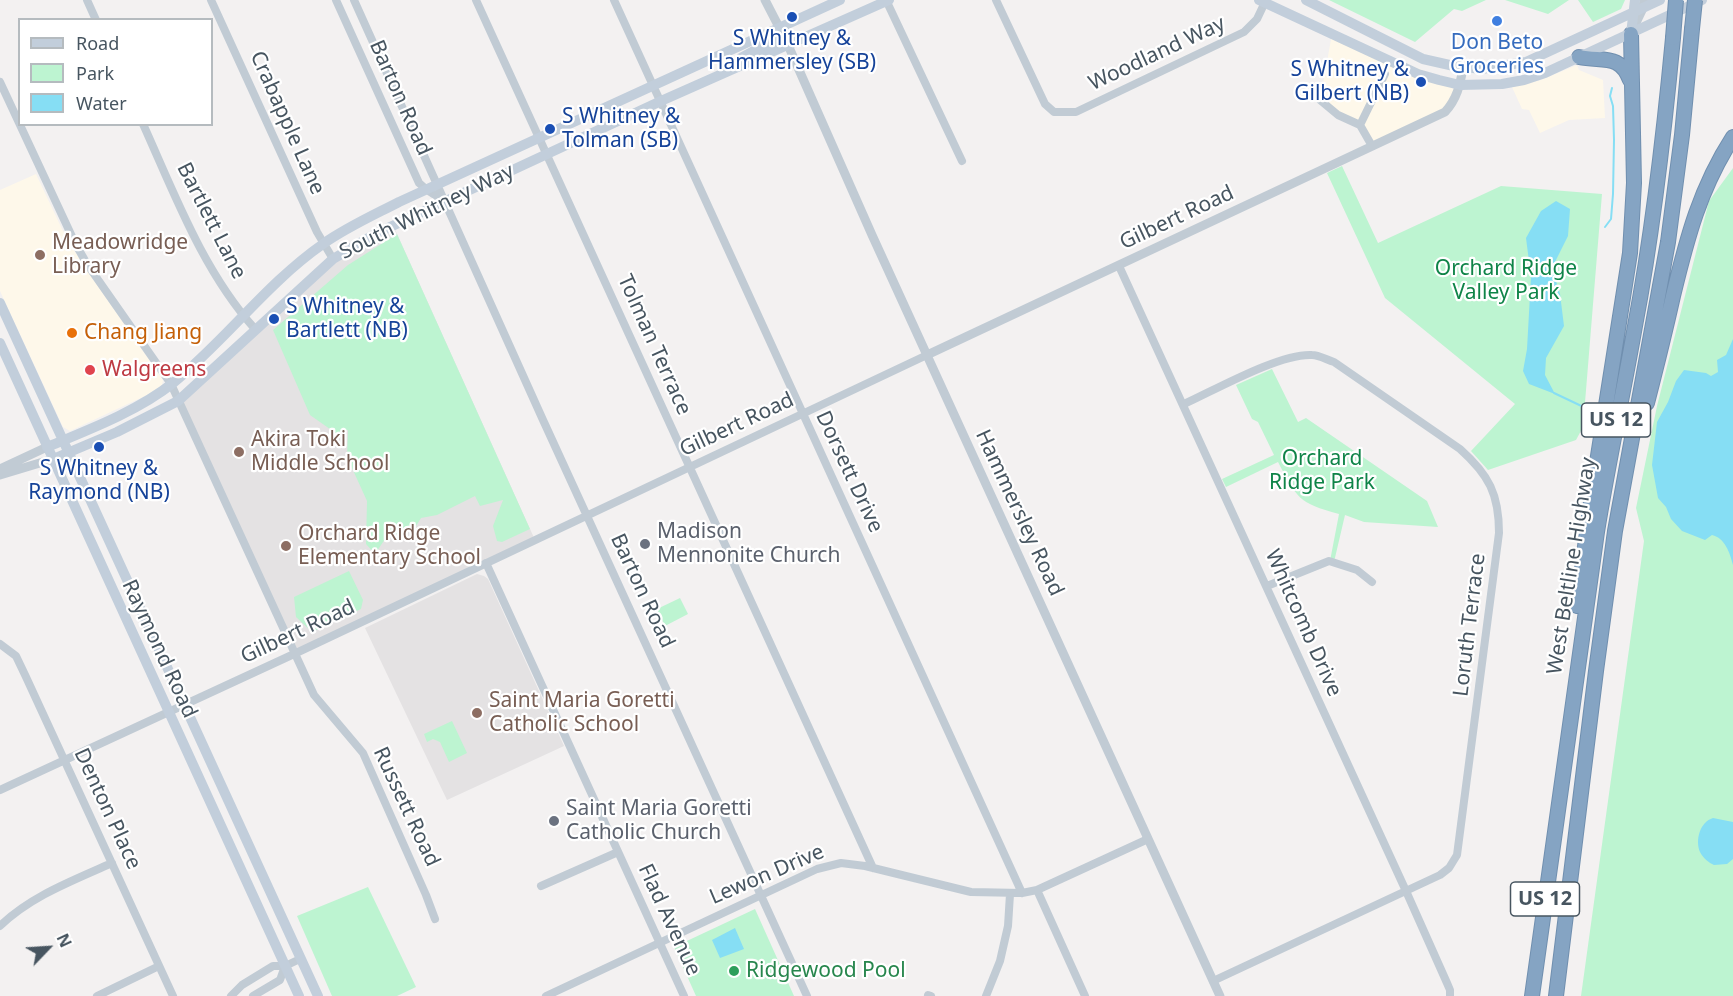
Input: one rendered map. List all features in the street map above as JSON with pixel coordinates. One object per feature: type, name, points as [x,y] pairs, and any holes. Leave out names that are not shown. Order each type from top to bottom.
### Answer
[{"type":"highway","name":"West Beltline Highway","points":[[1532,996],[1609,456],[1647,258],[1658,179],[1676,0]]},
{"type":"highway","name":"West Beltline Highway","points":[[1556,996],[1615,531],[1668,242],[1682,135],[1695,0]]},
{"type":"highway","points":[[1558,803],[1581,570],[1613,366],[1613,330],[1626,217],[1625,138],[1632,119],[1631,34]]},
{"type":"highway","points":[[1579,57],[1619,63],[1627,71],[1631,82]]},
{"type":"highway","points":[[1615,531],[1690,228],[1705,187],[1733,137]]},
{"type":"main road","name":"South Whitney Way","points":[[47,447],[122,413],[171,384],[244,317],[285,275],[323,243],[375,214],[840,0]]},
{"type":"main road","name":"South Whitney Way","points":[[53,459],[159,412],[178,401],[333,259],[375,234],[698,84],[887,0]]},
{"type":"main road","points":[[1306,0],[1423,59],[1463,68],[1482,69],[1526,62],[1639,5],[1660,0]]},
{"type":"main road","points":[[1263,1],[1418,74],[1460,85],[1502,84],[1545,73],[1702,0]]},
{"type":"main road","points":[[1631,34],[1639,5]]},
{"type":"main road","points":[[698,84],[714,72],[774,40],[780,28]]},
{"type":"main road","name":"Raymond Road","points":[[0,303],[318,996]]},
{"type":"main road","name":"Raymond Road","points":[[0,343],[299,996]]},
{"type":"street","points":[[87,0],[95,18]]},
{"type":"street","name":"Crabapple Lane","points":[[211,0],[323,243],[333,259]]},
{"type":"street","name":"Barton Road","points":[[336,0],[419,183],[444,201]]},
{"type":"street","name":"Barton Road","points":[[354,0],[807,996]]},
{"type":"street","name":"Tolman Terrace","points":[[476,0],[873,868]]},
{"type":"street","name":"Dorsett Drive","points":[[614,0],[1022,893]]},
{"type":"street","points":[[765,0],[780,28]]},
{"type":"street","points":[[887,0],[962,161]]},
{"type":"street","name":"Woodland Way","points":[[996,0],[1036,87],[1054,112],[1076,112],[1245,32],[1257,19],[1263,1]]},
{"type":"street","name":"Hammersley Road","points":[[788,45],[927,356],[1220,996]]},
{"type":"street","name":"Gilbert Road","points":[[0,790],[1445,112],[1453,104],[1463,68]]},
{"type":"street","points":[[1360,125],[1385,74]]},
{"type":"street","name":"Russett Road","points":[[0,82],[18,121]]},
{"type":"street","points":[[1320,100],[1338,115],[1360,125],[1372,146]]},
{"type":"street","name":"Russett Road","points":[[20,126],[87,264],[171,384],[314,695],[363,753],[435,919]]},
{"type":"street","name":"Bartlett Lane","points":[[144,126],[214,275],[255,329]]},
{"type":"street","name":"Whitcomb Drive","points":[[1119,266],[1443,972],[1450,996]]},
{"type":"street","name":"Loruth Terrace","points":[[1184,404],[1278,361],[1294,356],[1314,355],[1334,362],[1460,449],[1478,465],[1490,482],[1497,501],[1499,533],[1457,855],[1449,868],[1440,875],[1213,981]]},
{"type":"street","name":"South Whitney Way","points":[[0,470],[47,447]]},
{"type":"street","name":"South Whitney Way","points":[[0,475],[53,459]]},
{"type":"street","points":[[1267,586],[1329,561],[1357,570],[1372,582]]},
{"type":"street","name":"Flad Avenue","points":[[486,563],[684,996]]},
{"type":"street","name":"Denton Place","points":[[0,644],[16,656],[172,996]]},
{"type":"street","name":"Lewon Drive","points":[[546,996],[817,869],[841,863],[873,868],[971,892],[1022,893],[1037,890],[1148,839]]},
{"type":"street","points":[[541,886],[618,852]]},
{"type":"street","points":[[0,926],[34,898],[112,863]]},
{"type":"street","points":[[1037,890],[1085,996]]},
{"type":"street","points":[[986,996],[1000,961],[1008,926],[1010,894]]},
{"type":"street","points":[[231,996],[242,985],[273,966],[285,966],[300,958]]},
{"type":"street","points":[[97,996],[159,966]]},
{"type":"street","points":[[253,996],[280,980],[285,966]]},
{"type":"street","points":[[565,987],[569,996]]},
{"type":"shaded area","points":[[1332,34],[1460,85],[1453,104],[1372,146],[1365,132],[1320,100]]},
{"type":"shaded area","points":[[1577,65],[1579,70],[1603,80],[1605,118],[1569,120],[1540,133],[1529,110],[1522,109],[1512,87],[1541,80]]},
{"type":"shaded area","points":[[36,174],[62,229],[81,262],[163,380],[162,385],[147,395],[70,431],[63,427],[0,291],[0,190]]},
{"type":"shaded area","points":[[393,225],[535,540],[294,654],[178,401],[333,259]]},
{"type":"shaded area","name":"Saint Maria Goretti Catholic School","points":[[477,574],[488,579],[564,746],[447,800],[365,628]]},
{"type":"green space","points":[[1329,0],[1486,0],[1462,11],[1454,9],[1415,42]]},
{"type":"green space","points":[[1505,0],[1569,0],[1548,14]]},
{"type":"green space","points":[[1578,0],[1625,0],[1621,9],[1593,22]]},
{"type":"green space","name":"Orchard Ridge Valley Park","points":[[1342,166],[1378,243],[1501,186],[1602,194],[1583,427],[1576,440],[1488,470],[1471,451],[1515,404],[1385,298],[1327,173]]},
{"type":"green space","points":[[1733,168],[1733,996],[1581,996],[1644,541],[1636,508],[1657,406],[1709,201]]},
{"type":"green space","points":[[397,234],[530,529],[502,542],[497,541],[493,526],[503,500],[480,506],[475,496],[437,515],[421,518],[416,526],[406,526],[400,533],[387,536],[375,554],[366,544],[367,501],[347,457],[348,430],[337,434],[310,415],[273,330],[348,265]]},
{"type":"green space","name":"Orchard Ridge Park","points":[[1272,369],[1298,422],[1306,418],[1427,501],[1438,527],[1364,522],[1345,515],[1334,562],[1330,561],[1339,514],[1315,506],[1300,497],[1278,462],[1226,487],[1222,479],[1274,455],[1258,422],[1252,419],[1236,385]]},
{"type":"green space","points":[[349,571],[363,600],[361,609],[312,632],[296,617],[294,597]]},
{"type":"green space","points":[[680,598],[688,614],[665,626],[657,609]]},
{"type":"green space","points":[[452,721],[467,753],[449,762],[440,742],[433,739],[427,742],[424,734]]},
{"type":"green space","points":[[368,887],[416,987],[397,996],[332,996],[297,916]]},
{"type":"green space","name":"Ridgewood Pool","points":[[755,909],[794,996],[696,996],[674,947]]},
{"type":"water","points":[[1556,201],[1570,209],[1568,236],[1552,268],[1560,294],[1564,326],[1546,358],[1545,375],[1555,394],[1529,384],[1523,371],[1527,349],[1531,277],[1526,238],[1541,211]]},
{"type":"water","points":[[1733,339],[1733,565],[1720,539],[1712,535],[1705,540],[1682,531],[1671,519],[1666,507],[1658,498],[1652,465],[1657,422],[1676,381],[1684,370],[1706,373],[1711,376],[1718,372],[1717,360],[1726,355]]},
{"type":"water","points":[[1713,818],[1733,822],[1733,859],[1727,864],[1714,865],[1700,852],[1698,842],[1700,832],[1705,823]]},
{"type":"water","points":[[735,928],[744,949],[720,958],[712,940]]},
{"type":"waterway","points":[[1605,227],[1611,219],[1613,194],[1613,106],[1610,96],[1612,88]]},
{"type":"waterway","points":[[1554,393],[1592,411]]},
{"type":"place","name":"S Whitney & Hammersley (SB)","points":[[792,17]]},
{"type":"place","name":"Don Beto Groceries","points":[[1497,21]]},
{"type":"place","name":"S Whitney & Gilbert (NB)","points":[[1421,82]]},
{"type":"place","name":"S Whitney & Tolman (SB)","points":[[550,129]]},
{"type":"place","name":"Meadowridge Library","points":[[40,255]]},
{"type":"place","name":"S Whitney & Bartlett (NB)","points":[[274,319]]},
{"type":"place","name":"Chang Jiang","points":[[72,333]]},
{"type":"place","name":"Walgreens","points":[[90,370]]},
{"type":"place","name":"S Whitney & Raymond (NB)","points":[[99,447]]},
{"type":"place","name":"Akira Toki Middle School","points":[[239,452]]},
{"type":"place","name":"Madison Mennonite Church","points":[[645,544]]},
{"type":"place","name":"Orchard Ridge Elementary School","points":[[286,546]]},
{"type":"place","name":"Saint Maria Goretti Catholic School","points":[[477,713]]},
{"type":"place","name":"Saint Maria Goretti Catholic Church","points":[[554,821]]},
{"type":"place","name":"Ridgewood Pool","points":[[734,971]]}]
